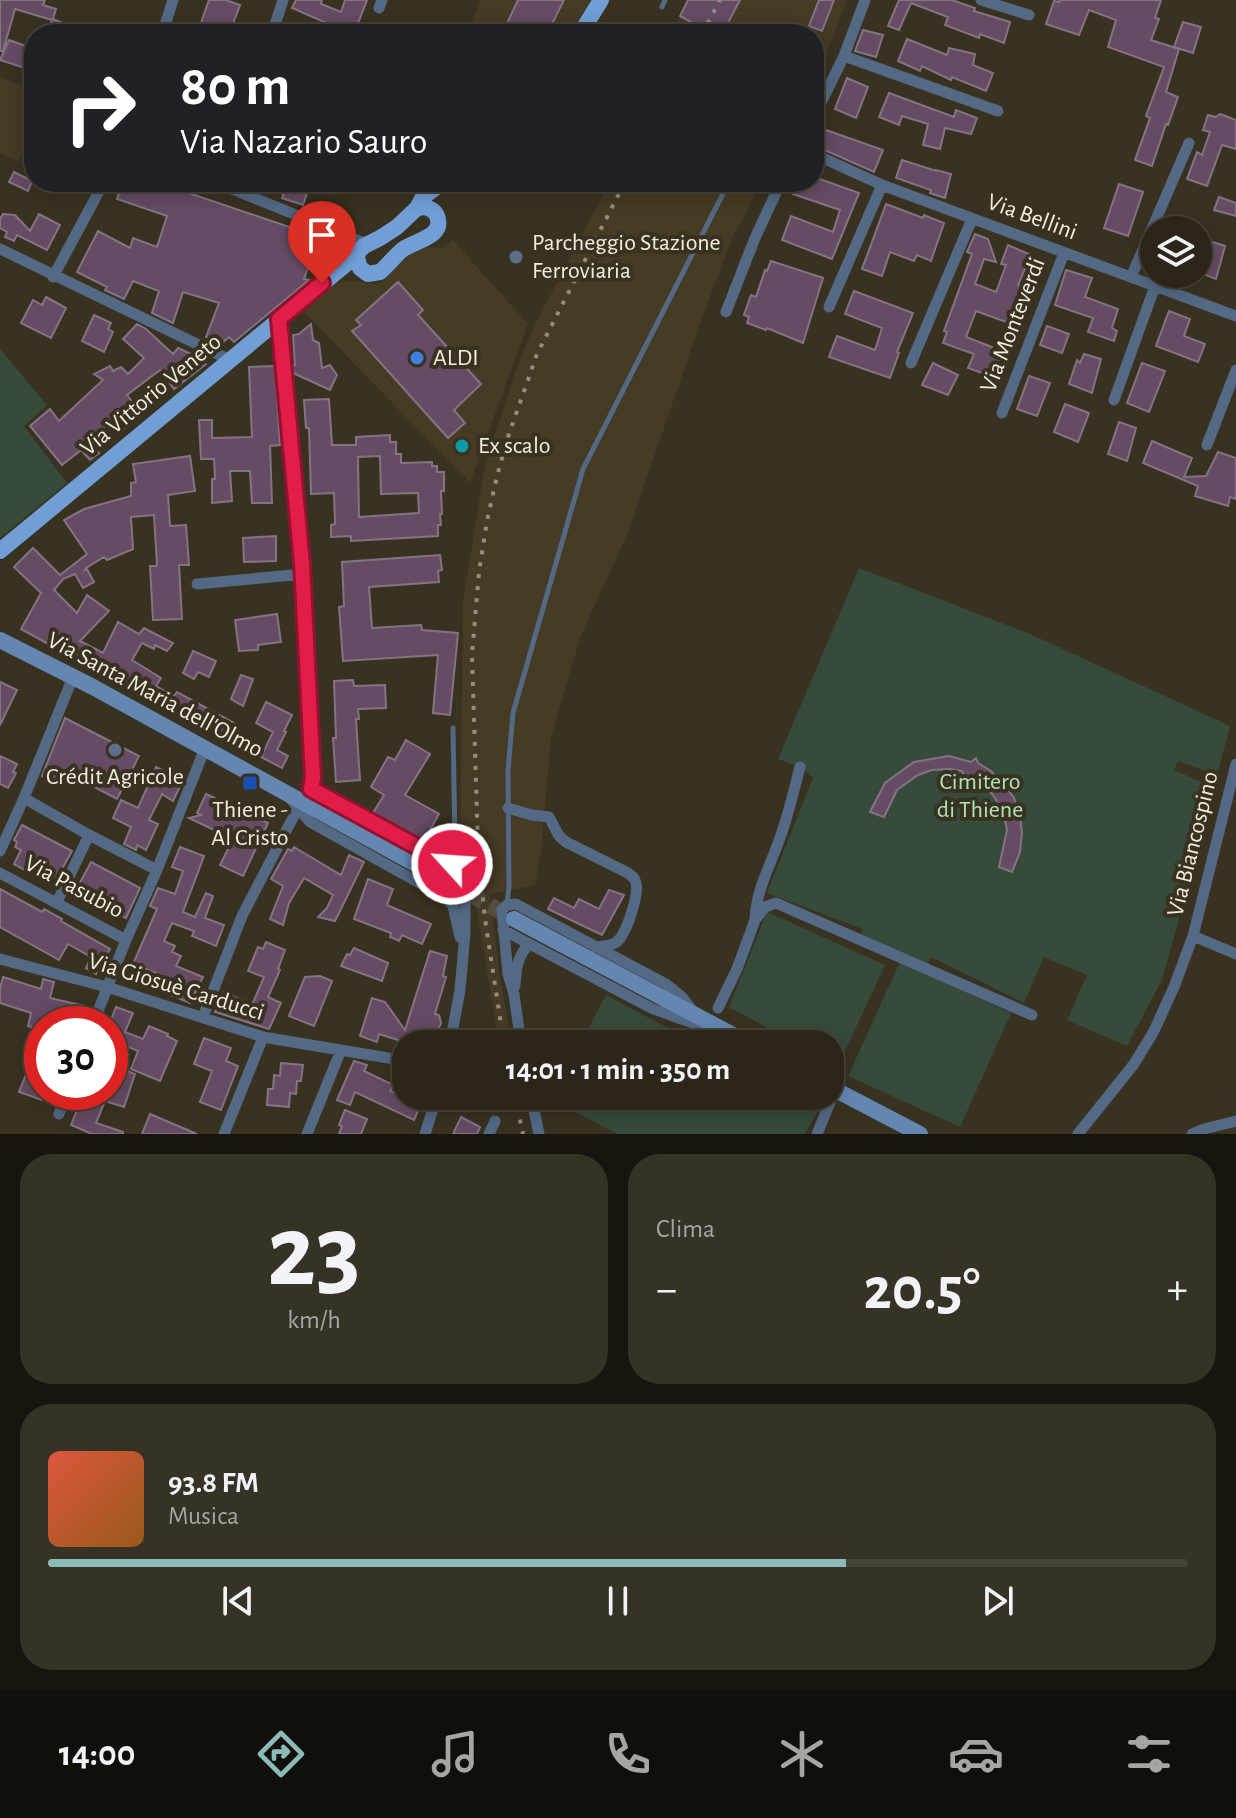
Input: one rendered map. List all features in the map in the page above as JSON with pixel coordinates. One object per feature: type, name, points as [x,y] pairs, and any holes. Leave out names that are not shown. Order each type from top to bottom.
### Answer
[{"type":"main road","points":[[586,24],[601,0]]},
{"type":"main road","name":"Via Vittorio Veneto","points":[[0,551],[361,250],[397,227],[429,192]]},
{"type":"main road","name":"Via Vittorio Veneto","points":[[331,277],[380,272],[412,243],[432,235],[438,225],[437,216],[444,192]]},
{"type":"main road","points":[[417,208],[429,208],[437,216]]},
{"type":"main road","points":[[361,250],[357,261],[368,274]]},
{"type":"main road","name":"Via Santa Maria dell'Olmo","points":[[0,640],[300,798],[448,890]]},
{"type":"main road","points":[[508,918],[724,1030]]},
{"type":"main road","points":[[844,1094],[920,1134]]},
{"type":"street","points":[[165,24],[173,0]]},
{"type":"street","points":[[275,24],[283,0]]},
{"type":"street","points":[[824,97],[844,56],[865,0]]},
{"type":"street","points":[[981,0],[1029,15]]},
{"type":"street","points":[[844,56],[998,111]]},
{"type":"street","points":[[1131,277],[1189,143]]},
{"type":"street","name":"Via Bellini","points":[[824,159],[882,185],[1140,280]]},
{"type":"street","points":[[829,307],[882,185]]},
{"type":"street","points":[[53,277],[99,192]]},
{"type":"street","points":[[239,192],[341,234],[361,250]]},
{"type":"street","points":[[726,312],[776,192]]},
{"type":"street","points":[[911,363],[972,219]]},
{"type":"street","points":[[0,249],[230,360]]},
{"type":"street","name":"Via Monteverdi","points":[[1002,413],[1064,253]]},
{"type":"street","points":[[1114,400],[1154,288]]},
{"type":"street","name":"Via Bellini","points":[[1160,288],[1236,316]]},
{"type":"street","points":[[203,1017],[242,916],[300,798],[313,778],[303,574],[279,319]]},
{"type":"street","points":[[1207,445],[1236,370]]},
{"type":"street","points":[[197,584],[303,574]]},
{"type":"street","points":[[0,851],[73,677]]},
{"type":"street","points":[[100,1006],[205,748]]},
{"type":"street","name":"Via Biancospino","points":[[1082,1133],[1134,1064],[1154,1031],[1174,987],[1193,936],[1236,764]]},
{"type":"street","points":[[718,1008],[755,920],[761,890],[788,814],[800,767]]},
{"type":"street","points":[[24,798],[157,870]]},
{"type":"street","name":"Via Santa Maria dell'Olmo","points":[[300,798],[452,864]]},
{"type":"street","points":[[508,808],[549,817],[559,836],[566,842],[635,879],[632,909],[621,938],[614,944],[596,947]]},
{"type":"street","points":[[57,902],[89,835]]},
{"type":"street","points":[[452,864],[465,877],[466,889],[460,990],[453,1030]]},
{"type":"street","name":"Via Pasubio","points":[[0,873],[126,940]]},
{"type":"street","points":[[448,890],[456,898],[466,889]]},
{"type":"street","points":[[448,890],[461,943],[460,990]]},
{"type":"street","points":[[755,920],[765,907],[776,903],[1032,1015]]},
{"type":"street","points":[[514,994],[511,987],[508,918],[516,904],[666,984],[682,997],[695,1015]]},
{"type":"street","points":[[508,918],[529,944],[653,1009],[694,1025],[718,1027]]},
{"type":"street","name":"Via Biancospino","points":[[1193,936],[1236,954]]},
{"type":"street","points":[[519,1030],[514,994],[517,963],[529,944]]},
{"type":"street","name":"Via Giosuè Carducci","points":[[0,959],[107,987],[263,1037],[392,1059]]},
{"type":"street","points":[[224,1134],[263,1037]]},
{"type":"street","points":[[307,1134],[341,1050]]},
{"type":"street","points":[[59,1114],[60,1110]]},
{"type":"street","points":[[425,1134],[433,1110]]},
{"type":"street","points":[[534,1110],[539,1134]]},
{"type":"street","points":[[817,1134],[825,1110]]},
{"type":"street","points":[[489,1134],[495,1121]]},
{"type":"street","points":[[1192,1134],[1236,1121]]},
{"type":"lane","points":[[662,7],[665,0]]},
{"type":"lane","points":[[508,918],[508,771],[513,713],[583,469],[724,192]]},
{"type":"lane","points":[[452,864],[455,845],[453,728]]},
{"type":"shaded area","points":[[481,0],[590,0],[577,24],[471,24]]},
{"type":"shaded area","points":[[688,0],[847,0],[824,59],[824,24],[683,24],[677,21]]},
{"type":"shaded area","points":[[0,77],[24,87],[24,149],[18,162],[0,153]]},
{"type":"shaded area","points":[[605,192],[757,192],[732,238],[628,532],[580,638],[551,737],[541,852],[535,885],[490,894],[510,1030],[497,1030],[468,855],[460,853],[463,601],[485,465],[517,367],[534,326]]},
{"type":"shaded area","points":[[453,240],[528,324],[470,483],[300,308],[333,284],[346,281],[381,282],[416,250],[427,247],[443,249]]},
{"type":"green space","points":[[0,349],[47,405],[24,426],[67,483],[0,538]]},
{"type":"green space","name":"Cimitero di Thiene","points":[[859,568],[1030,634],[1230,726],[1217,775],[1178,761],[1174,770],[1215,788],[1162,980],[1127,1046],[1067,1020],[1087,975],[1044,957],[1024,1003],[931,957],[926,967],[860,939],[863,929],[767,893],[813,778],[800,767],[778,759]]},
{"type":"green space","points":[[767,912],[885,965],[844,1053],[844,1030],[771,1030],[729,1007]]},
{"type":"green space","points":[[900,962],[1011,1013],[960,1127],[848,1076]]},
{"type":"green space","points":[[606,995],[672,1030],[587,1030]]},
{"type":"green space","points":[[572,1110],[818,1110],[805,1134],[617,1134]]},
{"type":"building","points":[[0,0],[45,0],[43,5],[56,9],[53,19],[65,24],[50,24],[52,20],[15,9],[3,51],[0,51]]},
{"type":"building","points":[[209,0],[226,0],[240,5],[233,24],[201,24]]},
{"type":"building","points":[[296,0],[322,0],[321,4],[341,12],[345,0],[367,0],[358,24],[329,24],[292,8]]},
{"type":"building","points":[[518,0],[564,0],[552,24],[507,24]]},
{"type":"building","points":[[688,0],[740,0],[727,24],[690,24],[680,16]]},
{"type":"building","points":[[819,0],[834,0],[824,26],[810,24]]},
{"type":"building","points":[[899,0],[952,0],[975,8],[974,11],[1010,22],[1004,43],[980,34],[979,38],[945,25],[948,17],[911,3],[899,30],[888,26]]},
{"type":"building","points":[[1161,0],[1155,18],[1159,19],[1151,40],[1179,49],[1166,92],[1178,97],[1152,166],[1135,160],[1150,118],[1146,116],[1164,67],[1108,47],[1116,20],[1089,10],[1079,35],[1046,24],[1054,1]]},
{"type":"building","points":[[1183,22],[1201,27],[1193,53],[1174,47]]},
{"type":"building","points":[[863,30],[883,35],[876,57],[855,51]]},
{"type":"building","points":[[907,39],[947,55],[949,48],[975,54],[973,65],[993,73],[986,91],[952,77],[951,80],[922,66],[920,71],[898,61]]},
{"type":"building","points":[[9,40],[24,45],[24,68],[0,60]]},
{"type":"building","points":[[847,78],[868,87],[856,118],[835,109]]},
{"type":"building","points":[[889,93],[954,117],[956,110],[977,118],[971,134],[945,128],[940,149],[923,145],[928,124],[902,116],[899,125],[879,117]]},
{"type":"building","points":[[1220,114],[1236,120],[1236,149],[1222,145],[1207,186],[1187,179],[1197,152],[1202,155],[1210,132],[1203,130],[1208,115],[1216,117]]},
{"type":"building","points":[[826,130],[883,150],[874,172],[824,150]]},
{"type":"building","points":[[902,160],[951,174],[945,198],[896,178]]},
{"type":"building","points":[[14,172],[24,177],[24,189],[9,182]]},
{"type":"building","points":[[824,181],[859,193],[832,259],[782,240],[791,216],[833,232],[840,210],[793,194],[824,192]]},
{"type":"building","points":[[1119,184],[1143,192],[1128,236],[1104,228]]},
{"type":"building","points":[[119,192],[186,192],[319,237],[304,279],[309,280],[234,342],[229,337],[222,343],[206,337],[219,303],[183,292],[173,323],[152,313],[159,291],[133,281],[124,299],[77,272],[98,231],[130,248],[133,238],[157,247],[167,216],[117,199]]},
{"type":"building","points":[[284,192],[308,192],[303,205],[282,198]]},
{"type":"building","points":[[1219,197],[1236,203],[1236,216],[1214,210]]},
{"type":"building","points":[[886,204],[944,223],[931,261],[917,255],[914,261],[890,252],[882,276],[862,269]]},
{"type":"building","points":[[3,214],[15,215],[30,231],[39,214],[60,225],[47,250],[17,235],[14,241],[5,237],[7,232],[0,228]]},
{"type":"building","points":[[975,234],[988,239],[996,262],[984,259],[975,284],[996,292],[1006,265],[1001,264],[1008,245],[1031,255],[1018,285],[1025,288],[1009,323],[976,311],[966,337],[1002,353],[990,376],[968,368],[974,354],[943,343],[947,332],[944,331],[972,254],[967,252]]},
{"type":"building","points":[[1212,242],[1225,246],[1216,279],[1212,277]]},
{"type":"building","points":[[771,261],[823,278],[803,343],[747,323],[749,317],[744,315],[751,295],[756,297]]},
{"type":"building","points":[[1066,270],[1092,278],[1085,297],[1118,309],[1112,328],[1117,331],[1114,341],[1088,332],[1093,318],[1055,305]]},
{"type":"building","name":"ALDI","points":[[398,282],[423,310],[418,315],[481,384],[454,410],[465,423],[448,438],[352,331],[361,325],[356,320]]},
{"type":"building","points":[[854,291],[913,313],[890,378],[829,357],[837,336],[875,350],[882,328],[845,314]]},
{"type":"building","points":[[46,297],[66,308],[51,338],[21,323],[33,300],[42,305]]},
{"type":"building","points":[[1169,311],[1190,319],[1184,336],[1205,344],[1198,362],[1156,346]]},
{"type":"building","points":[[94,315],[111,323],[108,329],[113,332],[104,352],[82,341]]},
{"type":"building","points":[[137,324],[173,354],[178,348],[206,364],[174,389],[160,370],[127,395],[142,414],[122,430],[114,420],[89,441],[99,453],[90,460],[81,450],[62,465],[30,426],[50,409],[59,421],[103,380],[94,374],[110,366],[113,371],[121,367],[128,374],[144,358],[123,339]]},
{"type":"building","points":[[311,324],[313,340],[319,343],[322,368],[330,365],[337,375],[330,390],[293,373],[293,335]]},
{"type":"building","points":[[1047,326],[1069,334],[1062,353],[1040,345]]},
{"type":"building","points":[[1084,354],[1101,359],[1092,393],[1069,384],[1077,360],[1080,363]]},
{"type":"building","points":[[933,363],[958,375],[948,395],[922,385]]},
{"type":"building","points":[[1142,363],[1165,371],[1149,412],[1127,403]]},
{"type":"building","points":[[275,366],[280,445],[270,446],[272,503],[252,503],[250,471],[230,471],[232,501],[212,503],[214,459],[201,459],[199,420],[212,420],[212,438],[252,437],[249,367]]},
{"type":"building","points":[[1029,376],[1050,383],[1037,416],[1017,409]]},
{"type":"building","points":[[329,399],[332,445],[356,445],[356,437],[390,435],[390,442],[396,442],[396,454],[401,454],[401,463],[432,462],[432,466],[437,466],[437,472],[444,472],[438,536],[351,541],[351,536],[331,537],[331,525],[335,524],[334,493],[311,494],[309,428],[306,428],[304,400]],"holes":[[[380,456],[381,494],[418,493],[419,513],[359,517],[358,457]]]},
{"type":"building","points":[[1065,404],[1089,413],[1078,442],[1054,432]]},
{"type":"building","points":[[1119,422],[1136,428],[1127,461],[1108,454]]},
{"type":"building","points":[[1152,441],[1192,458],[1184,477],[1206,476],[1218,452],[1236,458],[1236,499],[1230,497],[1228,506],[1195,496],[1198,486],[1143,463]]},
{"type":"building","points":[[190,456],[195,491],[168,495],[170,526],[186,525],[189,565],[179,565],[182,619],[153,620],[150,566],[157,566],[154,515],[131,517],[133,549],[107,560],[104,557],[86,568],[94,582],[83,588],[75,574],[63,579],[54,590],[77,613],[87,595],[109,611],[80,641],[103,653],[118,622],[139,634],[144,628],[173,643],[167,651],[142,643],[132,660],[161,678],[156,686],[174,696],[177,692],[236,724],[230,739],[21,629],[41,593],[14,567],[33,548],[60,575],[87,554],[64,520],[84,509],[131,496],[131,483],[136,482],[133,464]]},
{"type":"building","points":[[276,536],[276,561],[244,562],[243,538]]},
{"type":"building","points":[[440,555],[442,570],[438,571],[439,582],[369,587],[372,628],[421,625],[422,630],[458,633],[450,715],[433,713],[438,655],[343,661],[339,607],[344,606],[342,562]]},
{"type":"building","points":[[277,614],[281,642],[258,645],[258,650],[239,651],[235,620]]},
{"type":"building","points":[[193,651],[216,661],[209,677],[198,672],[194,679],[183,673]]},
{"type":"building","points":[[241,675],[253,679],[243,706],[231,699]]},
{"type":"building","points":[[353,680],[354,686],[385,685],[386,708],[358,709],[360,780],[336,782],[334,681]]},
{"type":"building","points":[[0,682],[17,690],[0,725]]},
{"type":"building","points":[[266,702],[292,715],[277,750],[288,756],[282,768],[261,757],[273,732],[256,723]]},
{"type":"building","points":[[65,718],[139,756],[117,799],[81,780],[78,785],[67,779],[62,787],[42,776]]},
{"type":"building","points":[[406,740],[430,754],[405,795],[439,814],[429,832],[442,839],[437,848],[373,813],[384,795],[371,787],[388,757],[395,760]]},
{"type":"building","points":[[0,756],[17,764],[8,788],[0,784]]},
{"type":"building","points":[[949,756],[971,762],[976,758],[1014,798],[1022,833],[1020,852],[1012,872],[999,867],[1007,830],[1003,811],[978,779],[968,780],[962,771],[932,770],[918,775],[897,790],[884,817],[870,812],[885,783],[914,762]]},
{"type":"building","points":[[156,767],[172,775],[174,771],[185,776],[173,801],[162,794],[149,820],[158,824],[146,850],[137,845],[136,850],[124,844],[131,827],[113,818],[121,800],[138,808]]},
{"type":"building","points":[[206,794],[268,823],[243,876],[220,865],[233,839],[189,818],[201,815],[197,813]]},
{"type":"building","points":[[22,825],[72,851],[57,878],[40,869],[38,873],[30,869],[28,872],[14,864],[21,850],[15,847],[17,842],[14,840]]},
{"type":"building","points":[[180,847],[204,856],[183,912],[195,917],[206,893],[213,896],[205,918],[224,925],[216,946],[192,936],[194,931],[172,923],[164,941],[175,946],[172,952],[181,956],[176,966],[203,977],[190,1003],[170,995],[176,981],[133,964],[157,909],[150,906],[158,888],[175,894],[183,871],[172,867]]},
{"type":"building","points":[[294,847],[341,875],[349,855],[364,862],[335,921],[318,917],[333,895],[304,878],[289,903],[283,925],[270,919],[283,886],[271,879],[288,849],[292,851]]},
{"type":"building","points":[[91,862],[140,888],[126,918],[76,890]]},
{"type":"building","points":[[368,879],[393,889],[387,905],[431,924],[422,944],[402,935],[399,941],[390,937],[391,933],[354,919]]},
{"type":"building","points":[[0,889],[42,912],[44,909],[110,949],[96,974],[86,968],[91,957],[68,944],[59,960],[0,927]]},
{"type":"building","points":[[609,890],[624,895],[602,935],[548,909],[554,898],[574,908],[579,899],[599,909]]},
{"type":"building","points":[[266,942],[285,950],[268,997],[281,1003],[269,1029],[215,1012],[224,992],[252,1005],[264,977],[248,971],[258,947],[263,949]]},
{"type":"building","points":[[354,948],[388,963],[382,981],[341,966]]},
{"type":"building","points":[[430,951],[447,956],[443,976],[446,977],[435,1014],[439,1015],[441,1023],[438,1030],[405,1030]]},
{"type":"building","points":[[320,976],[332,981],[314,1026],[289,1016],[305,977]]},
{"type":"building","points":[[3,977],[41,989],[43,979],[54,982],[50,998],[85,1006],[24,1006],[24,1011],[0,1003]]},
{"type":"building","points":[[372,998],[385,1002],[405,1030],[392,1030],[392,1038],[379,1034],[377,1042],[360,1036]]},
{"type":"building","points":[[149,1026],[177,1041],[160,1081],[131,1069],[138,1051],[128,1047],[128,1033],[143,1039]]},
{"type":"building","points":[[204,1038],[231,1048],[226,1061],[238,1066],[221,1110],[200,1102],[212,1071],[194,1064]]},
{"type":"building","points":[[354,1061],[367,1065],[364,1071],[392,1085],[392,1110],[355,1092],[350,1105],[337,1100]]},
{"type":"building","points":[[281,1063],[303,1065],[296,1094],[290,1093],[289,1107],[267,1105],[268,1089],[273,1089],[274,1075],[280,1076]]},
{"type":"building","points":[[128,1071],[135,1074],[128,1095]]},
{"type":"building","points":[[77,1110],[101,1110],[96,1123],[123,1134],[92,1134],[71,1125]]},
{"type":"building","points":[[345,1110],[367,1119],[361,1134],[339,1134]]},
{"type":"building","points":[[393,1110],[418,1110],[414,1120]]},
{"type":"building","points":[[150,1114],[197,1134],[142,1134]]},
{"type":"building","points":[[461,1117],[480,1127],[477,1134],[453,1134]]},
{"type":"tunnel","points":[[448,882],[514,919]]},
{"type":"railway","points":[[707,24],[720,0]]},
{"type":"railway","points":[[502,1030],[478,848],[472,654],[479,572],[497,476],[537,354],[620,192]]},
{"type":"railway","points":[[518,1110],[523,1134]]},
{"type":"place","name":"Parcheggio Stazione Ferroviaria","points":[[516,257]]},
{"type":"place","name":"ALDI","points":[[417,358]]},
{"type":"place","name":"Ex scalo","points":[[462,446]]},
{"type":"place","name":"Crédit Agricole","points":[[115,750]]},
{"type":"place","name":"Thiene - Al Cristo","points":[[250,783]]},
{"type":"route","points":[[322,283],[279,319],[302,564],[313,778],[311,789],[452,864]]}]
